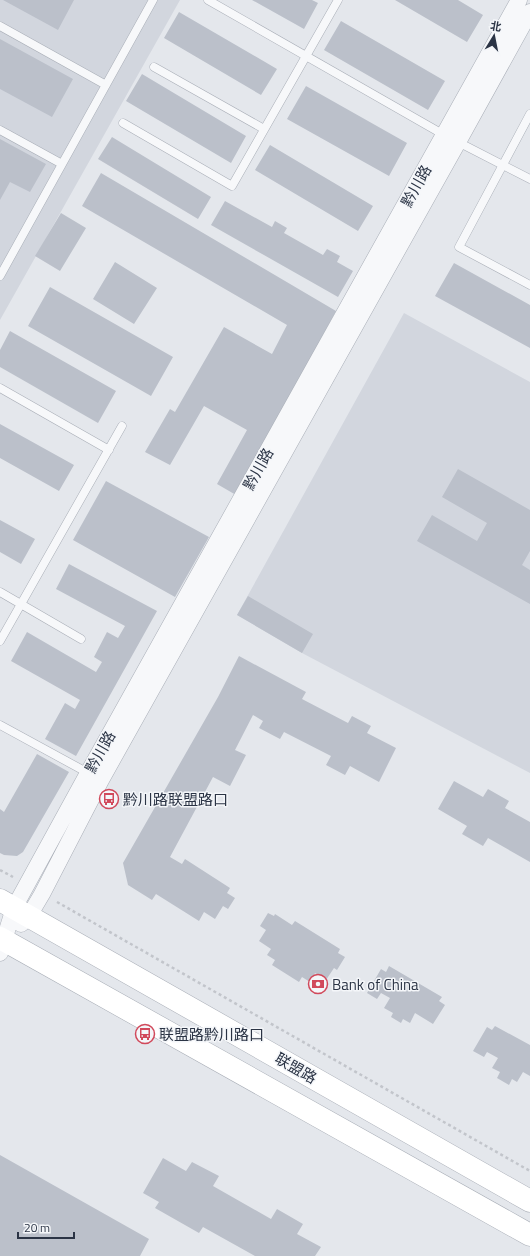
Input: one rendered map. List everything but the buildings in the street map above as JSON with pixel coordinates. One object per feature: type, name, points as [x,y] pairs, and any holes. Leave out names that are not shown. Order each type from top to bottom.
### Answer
[{"type":"main road","name":"联盟路","points":[[14,908],[530,1201]]},
{"type":"main road","name":"联盟路","points":[[2,944],[530,1235]]},
{"type":"street","name":"黔川路","points":[[14,908],[42,894],[94,776],[519,0]]},
{"type":"street","name":"黔川路","points":[[2,944],[14,908],[27,885],[94,776],[458,142],[530,12]]},
{"type":"lane","points":[[0,276],[153,0]]},
{"type":"lane","points":[[208,0],[444,135],[530,179]]},
{"type":"lane","points":[[123,123],[232,186],[338,0]]},
{"type":"lane","points":[[0,26],[106,85]]},
{"type":"lane","points":[[154,67],[264,129]]},
{"type":"lane","points":[[530,114],[458,248],[530,285]]},
{"type":"lane","points":[[0,130],[62,164]]},
{"type":"lane","points":[[0,388],[109,450]]},
{"type":"lane","points":[[0,641],[122,426]]},
{"type":"lane","points":[[0,592],[81,639]]},
{"type":"lane","points":[[0,725],[94,776]]},
{"type":"path","points":[[0,870],[27,885]]},
{"type":"path","points":[[42,894],[530,1171]]},
{"type":"shaded area","points":[[0,0],[180,0],[0,320]]},
{"type":"shaded area","points":[[404,313],[530,382],[530,773],[302,653],[237,615]]},
{"type":"place","name":"黔川路联盟路口","points":[[109,799]]},
{"type":"place","name":"Bank of China","points":[[318,984]]},
{"type":"place","name":"联盟路黔川路口","points":[[145,1034]]}]
